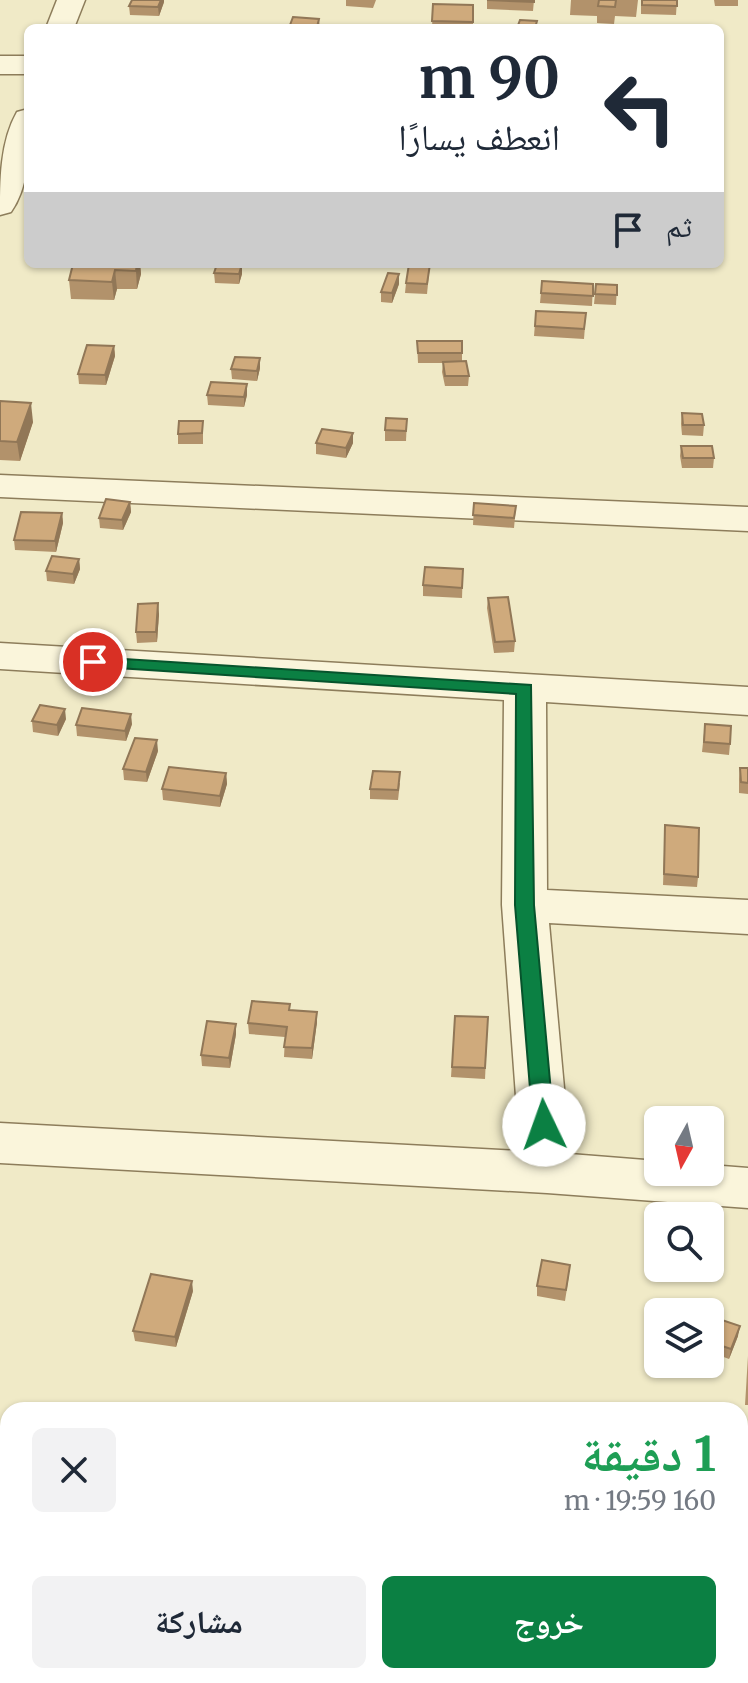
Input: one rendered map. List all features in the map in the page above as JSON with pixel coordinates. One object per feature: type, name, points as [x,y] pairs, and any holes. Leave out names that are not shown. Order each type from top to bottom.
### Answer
[{"type":"street","points":[[62,24],[71,0]]},
{"type":"street","points":[[0,65],[24,65]]},
{"type":"street","points":[[0,205],[24,130]]},
{"type":"street","points":[[0,486],[748,519]]},
{"type":"street","points":[[0,656],[748,701]]},
{"type":"street","points":[[525,689],[525,905],[547,1173]]},
{"type":"street","points":[[525,905],[748,917]]},
{"type":"street","points":[[0,1143],[547,1173],[748,1188]]},
{"type":"building","points":[[132,0],[161,0],[158,7],[129,6]]},
{"type":"building","points":[[487,0],[534,0],[534,2]]},
{"type":"building","points":[[599,0],[616,0],[615,7],[598,6]]},
{"type":"building","points":[[642,0],[677,0],[677,6],[642,5]]},
{"type":"building","points":[[433,4],[473,5],[473,22],[432,21]]},
{"type":"building","points":[[293,17],[319,19],[318,24],[290,24]]},
{"type":"building","points":[[520,20],[537,21],[536,24],[518,24]]},
{"type":"building","points":[[72,268],[136,268],[136,271],[115,270],[112,282],[69,280]]},
{"type":"building","points":[[216,268],[241,268],[239,274],[214,273]]},
{"type":"building","points":[[408,268],[429,268],[427,284],[406,283]]},
{"type":"building","points":[[388,273],[399,274],[392,293],[381,292]]},
{"type":"building","points":[[542,281],[593,284],[593,296],[541,293]]},
{"type":"building","points":[[596,284],[617,285],[617,295],[595,294]]},
{"type":"building","points":[[536,311],[586,313],[584,329],[535,326]]},
{"type":"building","points":[[417,341],[462,341],[462,353],[418,353]]},
{"type":"building","points":[[87,345],[114,346],[105,375],[78,374]]},
{"type":"building","points":[[235,357],[260,358],[257,371],[231,369]]},
{"type":"building","points":[[466,361],[469,376],[445,376],[443,362]]},
{"type":"building","points":[[211,382],[247,384],[244,397],[207,395]]},
{"type":"building","points":[[0,401],[31,403],[17,442],[0,441]]},
{"type":"building","points":[[682,413],[702,414],[704,425],[683,425]]},
{"type":"building","points":[[386,418],[407,419],[406,431],[385,430]]},
{"type":"building","points":[[179,421],[203,421],[202,433],[178,434]]},
{"type":"building","points":[[322,429],[353,433],[346,448],[316,443]]},
{"type":"building","points":[[681,446],[712,446],[714,458],[683,458]]},
{"type":"building","points":[[106,499],[130,502],[122,520],[99,518]]},
{"type":"building","points":[[474,503],[516,506],[514,518],[473,515]]},
{"type":"building","points":[[21,512],[62,513],[55,541],[14,540]]},
{"type":"building","points":[[52,556],[79,559],[73,574],[46,571]]},
{"type":"building","points":[[425,567],[463,569],[462,588],[423,585]]},
{"type":"building","points":[[508,597],[515,641],[495,642],[488,598]]},
{"type":"building","points":[[158,603],[156,632],[136,632],[138,604]]},
{"type":"building","points":[[40,705],[65,709],[57,725],[32,721]]},
{"type":"building","points":[[82,708],[131,714],[125,731],[76,725]]},
{"type":"building","points":[[705,724],[731,726],[730,744],[704,742]]},
{"type":"building","points":[[135,738],[157,740],[146,772],[123,769]]},
{"type":"building","points":[[169,767],[226,773],[220,796],[162,789]]},
{"type":"building","points":[[740,768],[748,768],[748,783],[741,782]]},
{"type":"building","points":[[373,771],[400,772],[398,790],[370,789]]},
{"type":"building","points":[[665,825],[699,828],[698,877],[664,874]]},
{"type":"building","points":[[252,1001],[290,1004],[289,1010],[317,1012],[312,1048],[284,1047],[287,1027],[248,1023]]},
{"type":"building","points":[[455,1016],[488,1017],[485,1068],[452,1067]]},
{"type":"building","points":[[207,1021],[236,1024],[229,1058],[201,1055]]},
{"type":"building","points":[[542,1260],[570,1265],[566,1290],[537,1286]]},
{"type":"building","points":[[151,1274],[192,1281],[175,1337],[133,1331]]},
{"type":"building","points":[[724,1321],[740,1326],[731,1349],[724,1347]]},
{"type":"route","points":[[93,662],[525,689],[525,905],[544,1125]]}]
